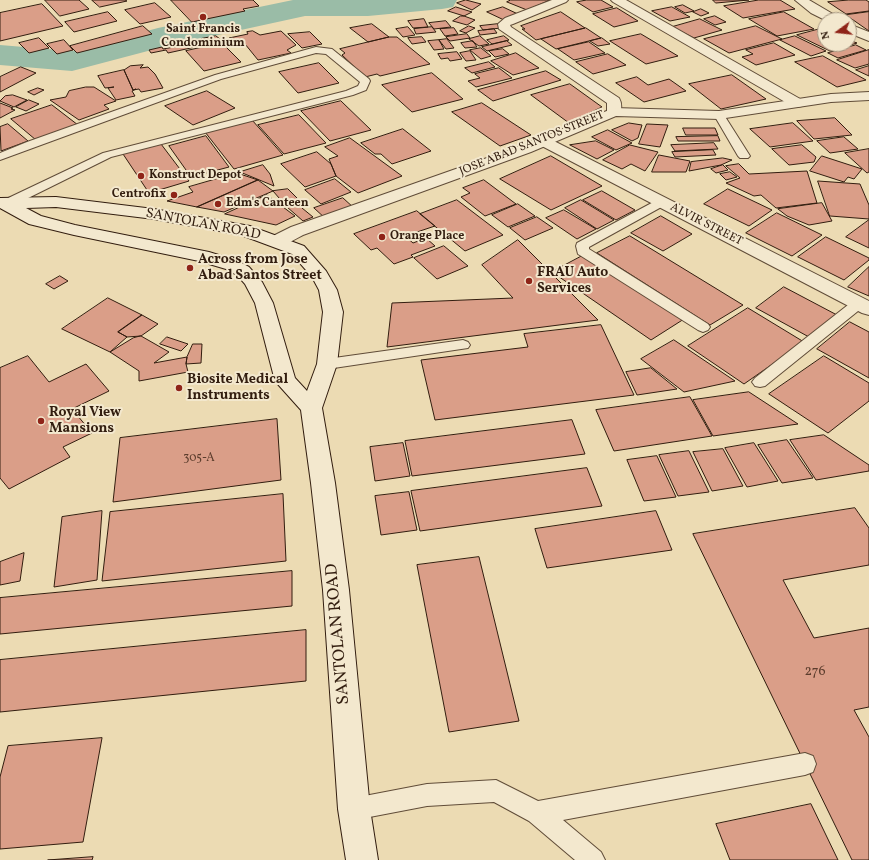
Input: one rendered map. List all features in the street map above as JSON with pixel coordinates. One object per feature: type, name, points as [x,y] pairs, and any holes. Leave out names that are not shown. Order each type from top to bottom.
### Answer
[{"type":"street","points":[[562,0],[508,21],[504,24],[506,29],[614,101],[614,112]]},
{"type":"street","points":[[617,0],[797,103]]},
{"type":"street","points":[[801,0],[819,12]]},
{"type":"street","points":[[857,32],[869,38]]},
{"type":"street","name":"JOSE ABAD SANTOS STREET","points":[[277,241],[297,232],[526,149],[614,112],[719,115],[831,98],[869,96]]},
{"type":"street","name":"ALVIR STREET","points":[[543,141],[864,306]]},
{"type":"street","name":"SANTOLAN ROAD","points":[[3,204],[56,202],[154,214],[244,230],[298,250],[320,276],[328,290],[333,312],[327,364],[311,408],[323,483],[336,590],[354,809],[362,860]]},
{"type":"street","name":"SANTOLAN ROAD","points":[[3,204],[35,220],[74,230],[204,256],[232,265],[243,271],[253,282],[264,304],[285,381],[311,408]]},
{"type":"lane","points":[[0,157],[31,144],[218,77],[316,50],[329,51],[364,81],[362,88],[349,93],[267,113],[107,156],[3,204]]},
{"type":"lane","points":[[719,115],[744,156]]},
{"type":"lane","points":[[661,202],[582,246],[583,251],[703,327]]},
{"type":"lane","points":[[760,382],[864,306]]},
{"type":"lane","points":[[327,364],[463,345]]},
{"type":"lane","points":[[537,813],[805,764]]},
{"type":"lane","points":[[354,809],[427,796],[496,791],[537,813],[593,860]]},
{"type":"building","points":[[45,0],[79,0],[89,9],[60,16]]},
{"type":"building","points":[[92,0],[125,0],[127,1],[100,7]]},
{"type":"building","name":"Saint Francis Condominium","points":[[171,0],[253,0],[259,6],[243,9],[245,11],[192,22]]},
{"type":"building","points":[[466,0],[481,4],[472,10],[457,3]]},
{"type":"building","points":[[511,0],[550,0],[527,10],[507,2]]},
{"type":"building","points":[[601,0],[613,7],[593,12],[577,2]]},
{"type":"building","points":[[713,0],[749,0],[716,3]]},
{"type":"building","points":[[759,0],[780,0],[795,9],[743,18],[724,6]]},
{"type":"building","points":[[866,0],[869,2],[869,11],[843,12],[828,2]]},
{"type":"building","points":[[155,3],[171,17],[140,24],[125,10]]},
{"type":"building","points":[[42,4],[63,26],[0,41],[0,13]]},
{"type":"building","points":[[683,5],[694,11],[685,13],[675,7]]},
{"type":"building","points":[[456,7],[472,12],[464,16],[448,11]]},
{"type":"building","points":[[503,7],[520,15],[504,20],[487,12]]},
{"type":"building","points":[[672,7],[690,17],[670,21],[652,11]]},
{"type":"building","points":[[617,8],[638,21],[614,27],[593,14]]},
{"type":"building","points":[[701,9],[709,13],[701,16],[693,12]]},
{"type":"building","points":[[108,12],[117,21],[74,32],[65,22]]},
{"type":"building","points":[[561,12],[585,28],[536,40],[522,29],[525,29],[521,26]]},
{"type":"building","points":[[784,12],[814,29],[777,36],[749,19]]},
{"type":"building","points":[[869,12],[869,31],[857,23],[857,14]]},
{"type":"building","points":[[461,16],[475,20],[467,25],[453,21]]},
{"type":"building","points":[[715,16],[726,22],[715,25],[704,19]]},
{"type":"building","points":[[424,19],[428,27],[413,28],[408,21]]},
{"type":"building","points":[[700,19],[722,30],[694,38],[672,27]]},
{"type":"building","points":[[446,21],[451,27],[434,29],[429,23]]},
{"type":"building","points":[[372,24],[389,37],[368,42],[350,28]]},
{"type":"building","points":[[498,24],[501,28],[483,30],[480,26]]},
{"type":"building","points":[[143,26],[152,34],[77,53],[70,46]]},
{"type":"building","points":[[469,26],[475,28],[466,33],[460,31]]},
{"type":"building","points":[[756,26],[782,39],[729,53],[704,39]]},
{"type":"building","points":[[408,27],[415,35],[403,37],[396,29]]},
{"type":"building","points":[[432,27],[436,32],[416,34],[414,29]]},
{"type":"building","points":[[454,28],[458,34],[445,36],[440,29]]},
{"type":"building","points":[[586,28],[601,38],[556,49],[541,39]]},
{"type":"building","points":[[494,29],[497,33],[480,35],[478,31]]},
{"type":"building","points":[[817,30],[817,45],[797,35]]},
{"type":"building","points":[[253,31],[260,35],[281,31],[296,45],[287,50],[291,53],[258,60],[245,44],[235,46],[229,38],[248,34],[247,32]]},
{"type":"building","points":[[310,32],[322,44],[302,48],[288,34]]},
{"type":"building","points":[[467,34],[470,38],[450,41],[446,37]]},
{"type":"building","points":[[641,34],[678,56],[646,64],[610,41]]},
{"type":"building","points":[[216,36],[220,39],[218,42],[168,53],[166,50],[151,53],[149,50],[196,43],[200,39]]},
{"type":"building","points":[[480,36],[489,44],[479,46],[469,39]]},
{"type":"building","points":[[504,36],[509,40],[492,44],[487,40]]},
{"type":"building","points":[[795,36],[817,47],[817,52],[823,52],[811,56],[780,40]]},
{"type":"building","points":[[389,37],[397,37],[430,64],[380,76],[377,74],[365,77],[342,55],[345,53],[340,49]]},
{"type":"building","points":[[422,37],[426,42],[412,44],[408,38]]},
{"type":"building","points":[[39,38],[49,48],[29,53],[19,43]]},
{"type":"building","points":[[602,38],[610,44],[598,46],[590,41]]},
{"type":"building","points":[[447,39],[454,48],[446,49],[439,40]]},
{"type":"building","points":[[64,40],[73,50],[57,54],[47,44]]},
{"type":"building","points":[[439,40],[444,49],[434,50],[428,41]]},
{"type":"building","points":[[473,41],[477,47],[465,48],[461,43]]},
{"type":"building","points":[[507,41],[512,45],[487,51],[482,47]]},
{"type":"building","points":[[589,42],[605,53],[574,60],[558,49]]},
{"type":"building","points":[[222,43],[241,62],[204,71],[186,51]]},
{"type":"building","points":[[774,43],[795,55],[756,65],[742,57],[753,54],[746,50]]},
{"type":"building","points":[[857,46],[866,50],[838,58],[828,53],[857,52]]},
{"type":"building","points":[[481,48],[491,56],[481,59],[470,50]]},
{"type":"building","points":[[503,49],[509,54],[495,57],[489,51]]},
{"type":"building","points":[[869,50],[869,64],[855,68],[837,60]]},
{"type":"building","points":[[470,51],[476,60],[466,61],[460,53]]},
{"type":"building","points":[[457,52],[462,59],[450,61],[448,58],[441,59],[438,54]]},
{"type":"building","points":[[516,53],[539,68],[513,75],[491,61]]},
{"type":"building","points":[[608,54],[626,65],[593,74],[576,62]]},
{"type":"building","points":[[823,56],[866,80],[837,87],[795,62]]},
{"type":"building","points":[[489,62],[495,67],[472,73],[465,68]]},
{"type":"building","points":[[319,63],[339,83],[298,93],[279,72]]},
{"type":"building","points":[[143,65],[140,68],[148,67],[155,74],[163,88],[141,92],[139,89],[133,90],[124,70],[130,66]]},
{"type":"building","points":[[869,66],[869,76],[856,70]]},
{"type":"building","points":[[21,67],[36,73],[0,92],[0,77]]},
{"type":"building","points":[[499,68],[512,78],[476,87],[468,81],[480,78],[475,74]]},
{"type":"building","points":[[124,70],[133,90],[136,89],[132,91],[135,96],[116,100],[108,88],[114,87],[105,88],[98,76]]},
{"type":"building","points":[[546,71],[561,80],[493,101],[478,90]]},
{"type":"building","points":[[432,73],[463,99],[412,112],[382,85]]},
{"type":"building","points":[[732,75],[766,99],[721,109],[689,84]]},
{"type":"building","points":[[637,77],[648,85],[669,79],[686,91],[644,102],[616,83]]},
{"type":"building","points":[[570,84],[602,107],[569,123],[531,95]]},
{"type":"building","points":[[86,87],[94,87],[116,101],[104,105],[109,109],[79,120],[50,100],[66,97],[69,91]]},
{"type":"building","points":[[38,88],[44,90],[34,95],[28,92]]},
{"type":"building","points":[[207,91],[235,108],[193,125],[165,106]]},
{"type":"building","points":[[13,95],[27,100],[14,107],[0,101],[5,96]]},
{"type":"building","points":[[29,100],[39,104],[26,111],[16,107]]},
{"type":"building","points":[[341,101],[371,130],[330,141],[301,111]]},
{"type":"building","points":[[0,103],[13,108],[11,109],[15,110],[0,118]]},
{"type":"building","points":[[482,103],[531,135],[500,146],[452,112]]},
{"type":"building","points":[[52,105],[78,125],[36,140],[11,119]]},
{"type":"building","points":[[299,115],[326,143],[284,154],[258,125]]},
{"type":"building","points":[[835,118],[852,135],[814,139],[797,121]]},
{"type":"building","points":[[252,120],[283,155],[234,169],[205,132]]},
{"type":"building","points":[[629,123],[642,125],[638,138],[632,141],[612,130]]},
{"type":"building","points":[[793,123],[813,141],[770,147],[750,129]]},
{"type":"building","points":[[8,124],[28,141],[1,151],[0,127]]},
{"type":"building","points":[[647,124],[668,125],[660,147],[639,144]]},
{"type":"building","points":[[683,128],[715,128],[718,135],[686,135]]},
{"type":"building","points":[[403,129],[431,151],[392,164],[381,154],[375,154],[361,143]]},
{"type":"building","points":[[608,130],[632,143],[616,150],[592,137]]},
{"type":"building","points":[[206,136],[229,167],[191,177],[169,146]]},
{"type":"building","points":[[718,136],[720,141],[678,141],[676,137]]},
{"type":"building","points":[[844,137],[858,149],[830,153],[817,141]]},
{"type":"building","points":[[350,138],[402,176],[358,193],[336,176],[329,159],[338,156],[325,147]]},
{"type":"building","points":[[596,141],[614,150],[597,159],[570,145]]},
{"type":"building","points":[[714,143],[718,149],[675,151],[671,145]]},
{"type":"building","points":[[161,144],[189,181],[149,193],[123,154]]},
{"type":"building","points":[[630,145],[658,152],[645,171],[631,164],[622,169],[603,160]]},
{"type":"building","points":[[802,145],[816,157],[814,162],[789,165],[772,149]]},
{"type":"building","points":[[869,149],[869,172],[867,173],[845,153]]},
{"type":"building","points":[[713,150],[716,155],[675,157],[672,152]]},
{"type":"building","points":[[317,152],[331,164],[336,176],[305,187],[281,164]]},
{"type":"building","points":[[659,155],[690,161],[686,172],[652,172]]},
{"type":"building","points":[[551,156],[602,186],[551,210],[500,179]]},
{"type":"building","points":[[822,156],[862,169],[854,179],[848,177],[844,182],[810,171]]},
{"type":"building","points":[[723,158],[732,160],[721,165],[689,171],[691,162]]},
{"type":"building","points":[[739,164],[749,174],[807,171],[817,203],[776,208],[761,195],[754,196],[726,183],[740,178],[726,166]]},
{"type":"building","points":[[263,165],[270,174],[274,186],[240,172]]},
{"type":"building","points":[[723,165],[728,170],[716,173],[711,169]]},
{"type":"building","points":[[730,172],[737,177],[726,180],[720,174]]},
{"type":"building","points":[[237,173],[258,180],[197,207],[167,201],[193,192],[189,187]]},
{"type":"building","points":[[335,179],[351,192],[321,204],[305,190]]},
{"type":"building","points":[[258,180],[273,191],[224,212],[197,207]]},
{"type":"building","points":[[484,180],[516,204],[485,216],[461,197],[470,193],[463,188]]},
{"type":"building","points":[[818,181],[860,184],[869,205],[869,219],[830,216]]},
{"type":"building","points":[[288,189],[300,201],[286,206],[273,191]]},
{"type":"building","points":[[728,189],[772,210],[749,226],[704,204]]},
{"type":"building","points":[[602,191],[635,210],[616,220],[583,200]]},
{"type":"building","points":[[267,195],[295,216],[276,225],[225,214]]},
{"type":"building","points":[[343,198],[354,208],[326,219],[314,208]]},
{"type":"building","points":[[457,200],[503,235],[465,251],[420,214]]},
{"type":"building","points":[[581,200],[614,220],[597,229],[565,208]]},
{"type":"building","points":[[300,201],[305,205],[302,208],[313,217],[303,221],[287,207]]},
{"type":"building","points":[[822,203],[832,221],[809,225],[787,216],[778,209]]},
{"type":"building","points":[[518,204],[535,216],[508,227],[492,215]]},
{"type":"building","points":[[564,210],[596,229],[577,239],[546,218]]},
{"type":"building","name":"Orange Place","points":[[417,211],[435,226],[405,236],[413,243],[426,238],[435,246],[411,255],[413,257],[394,264],[377,248],[371,250],[354,234]]},
{"type":"building","points":[[777,213],[822,235],[792,256],[746,233]]},
{"type":"building","points":[[661,216],[692,234],[663,251],[631,233]]},
{"type":"building","points":[[537,217],[553,228],[525,240],[510,228]]},
{"type":"building","points":[[869,220],[869,248],[846,237]]},
{"type":"building","points":[[630,236],[743,305],[710,325],[597,253]]},
{"type":"building","points":[[826,237],[869,258],[869,260],[844,280],[798,257]]},
{"type":"building","name":"FRAU Auto Services","points":[[518,240],[598,320],[387,347],[392,303],[513,298],[482,265]]},
{"type":"building","points":[[444,246],[468,266],[437,279],[414,258]]},
{"type":"building","points":[[584,255],[684,319],[651,340],[552,272]]},
{"type":"building","points":[[869,267],[869,296],[848,287]]},
{"type":"building","points":[[60,276],[68,281],[54,289],[46,284]]},
{"type":"building","points":[[784,287],[837,315],[809,337],[756,308]]},
{"type":"building","points":[[108,298],[142,315],[118,332],[127,337],[110,352],[62,329]]},
{"type":"building","points":[[748,308],[804,342],[744,384],[688,346]]},
{"type":"building","points":[[142,315],[158,324],[141,336],[127,337],[118,332]]},
{"type":"building","points":[[850,322],[869,332],[869,378],[817,349]]},
{"type":"building","points":[[601,325],[634,395],[435,420],[421,360],[528,347],[524,334]]},
{"type":"building","points":[[141,336],[169,352],[154,363],[187,357],[186,364],[188,372],[139,381],[139,371],[110,352],[133,338]]},
{"type":"building","points":[[167,337],[188,344],[181,351],[160,344]]},
{"type":"building","points":[[674,340],[735,381],[684,392],[641,359]]},
{"type":"building","points":[[193,344],[202,344],[201,363],[186,364],[187,357]]},
{"type":"building","name":"Royal View Mansions","points":[[28,356],[49,382],[86,364],[109,391],[72,409],[92,433],[63,447],[70,457],[9,489],[0,478],[0,368]]},
{"type":"building","points":[[824,356],[869,383],[869,401],[828,433],[769,394]]},
{"type":"building","points":[[651,368],[677,389],[637,395],[626,372]]},
{"type":"building","points":[[749,392],[798,424],[713,436],[693,400]]},
{"type":"building","points":[[690,397],[712,436],[614,451],[596,410]]},
{"type":"building","points":[[277,419],[281,480],[113,502],[120,438]]},
{"type":"building","points":[[572,420],[585,454],[412,476],[405,441]]},
{"type":"building","points":[[824,435],[869,465],[869,471],[816,480],[790,440]]},
{"type":"building","points":[[787,440],[813,478],[782,483],[758,445]]},
{"type":"building","points":[[403,443],[410,476],[375,481],[370,447]]},
{"type":"building","points":[[754,443],[778,481],[747,487],[725,448]]},
{"type":"building","points":[[723,449],[743,486],[712,491],[693,452]]},
{"type":"building","points":[[689,451],[709,492],[678,496],[659,455]]},
{"type":"building","points":[[657,456],[676,497],[644,501],[627,460]]},
{"type":"building","points":[[587,468],[602,506],[420,531],[411,491]]},
{"type":"building","points":[[409,492],[417,530],[381,535],[375,496]]},
{"type":"building","points":[[283,494],[286,561],[102,581],[110,512]]},
{"type":"building","points":[[855,508],[869,528],[869,565],[783,580],[814,638],[869,628],[869,707],[854,710],[869,737],[869,860],[852,860],[693,534]]},
{"type":"building","points":[[102,511],[97,580],[54,587],[62,517]]},
{"type":"building","points":[[656,511],[672,550],[547,568],[535,529]]},
{"type":"building","points":[[24,553],[20,581],[0,585],[0,562]]},
{"type":"building","points":[[479,557],[519,721],[449,732],[417,565]]},
{"type":"building","points":[[292,571],[292,606],[0,634],[0,598]]},
{"type":"building","points":[[306,630],[306,681],[0,712],[0,660]]},
{"type":"building","points":[[102,738],[83,842],[0,849],[0,777],[8,746]]},
{"type":"building","points":[[811,804],[838,860],[730,860],[716,824]]},
{"type":"building","points":[[93,857],[92,860],[48,860]]},
{"type":"waterway","points":[[0,55],[72,61],[158,38],[305,7],[368,7],[442,0]]},
{"type":"place","name":"Saint Francis Condominium","points":[[203,17]]},
{"type":"place","name":"Konstruct Depot","points":[[141,176]]},
{"type":"place","name":"Centrofix","points":[[174,195]]},
{"type":"place","name":"Edm's Canteen","points":[[218,204]]},
{"type":"place","name":"Orange Place","points":[[382,237]]},
{"type":"place","name":"Across from Jose Abad Santos Street","points":[[190,268]]},
{"type":"place","name":"FRAU Auto Services","points":[[529,281]]},
{"type":"place","name":"Biosite Medical Instruments","points":[[179,388]]},
{"type":"place","name":"Royal View Mansions","points":[[41,421]]}]
